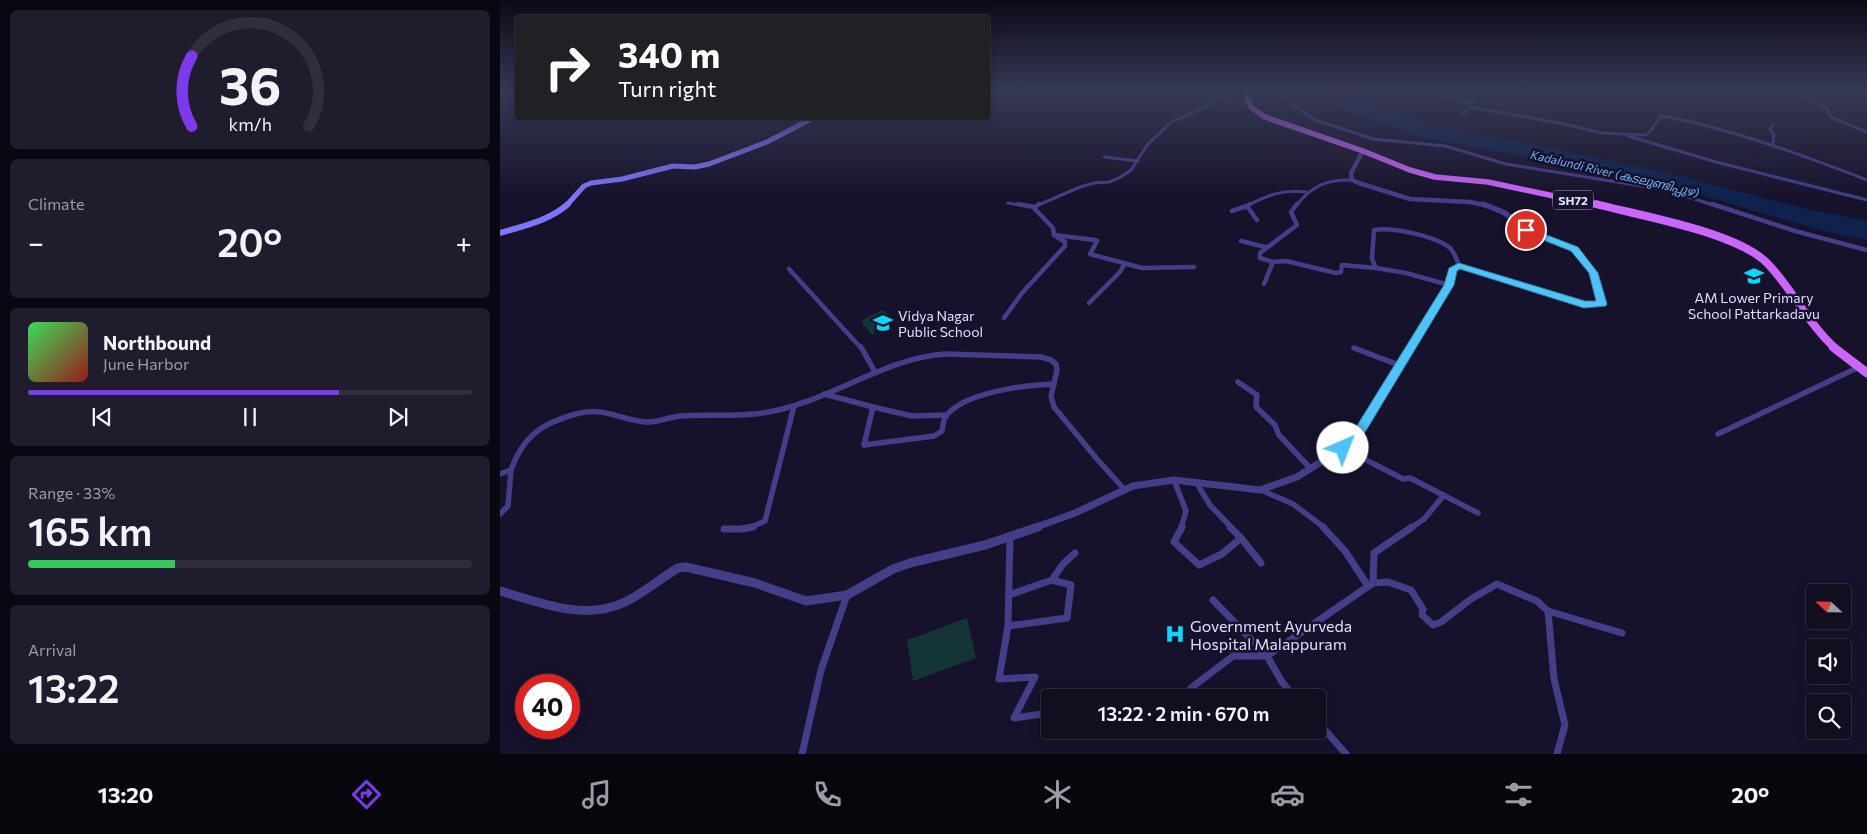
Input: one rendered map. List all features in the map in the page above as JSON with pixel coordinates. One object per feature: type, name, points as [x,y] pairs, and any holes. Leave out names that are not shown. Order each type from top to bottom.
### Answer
[{"type":"main road","points":[[500,233],[526,226],[560,211],[574,199],[584,186],[591,183],[622,179],[673,166],[695,167],[709,164],[767,142],[796,127]]},
{"type":"main road","name":"SH72","points":[[1294,127],[1410,170],[1435,177],[1488,182],[1590,203],[1712,234],[1737,244],[1768,264],[1811,322],[1833,347],[1867,373]]},
{"type":"street","points":[[1008,203],[1034,207],[1087,185],[1114,180],[1127,174],[1138,161],[1148,144],[1166,127]]},
{"type":"street","points":[[1336,127],[1373,140],[1445,146],[1506,164],[1667,190],[1795,232],[1867,250]]},
{"type":"street","points":[[1578,127],[1594,131],[1645,134],[1649,133],[1653,127]]},
{"type":"street","points":[[1718,127],[1773,143],[1867,180]]},
{"type":"street","points":[[1772,127],[1770,129],[1774,135],[1773,143]]},
{"type":"street","points":[[1855,127],[1867,132]]},
{"type":"street","points":[[1620,133],[1716,162],[1867,200]]},
{"type":"street","points":[[1352,180],[1351,173],[1363,151]]},
{"type":"street","points":[[1104,157],[1138,161]]},
{"type":"street","points":[[1376,268],[1372,259],[1373,233],[1374,230],[1381,228],[1431,240],[1449,247],[1459,266],[1584,304],[1602,304],[1594,273],[1574,249],[1526,230],[1507,213],[1469,202],[1410,198],[1366,187],[1352,180],[1338,179],[1326,181],[1307,192],[1291,212],[1297,225],[1260,252],[1260,258],[1273,262],[1286,261],[1336,273],[1340,272],[1342,265],[1346,264],[1406,273],[1449,285]]},
{"type":"street","points":[[1232,211],[1277,192],[1290,189],[1307,192]]},
{"type":"street","points":[[1247,206],[1258,220]]},
{"type":"street","points":[[1034,207],[1053,228],[1054,235]]},
{"type":"street","points":[[1054,235],[1095,240],[1097,241],[1090,254],[1142,268],[1194,267]]},
{"type":"street","points":[[1004,318],[1022,293],[1065,246],[1063,240],[1054,235]]},
{"type":"street","points":[[1241,241],[1265,248]]},
{"type":"street","points":[[1264,284],[1273,262]]},
{"type":"street","points":[[1089,303],[1120,272],[1124,263]]},
{"type":"street","points":[[1260,490],[1297,477],[1343,448],[1357,435],[1449,285],[1452,270],[1459,266]]},
{"type":"street","points":[[789,269],[860,346],[875,372]]},
{"type":"street","points":[[1354,348],[1399,365]]},
{"type":"street","points":[[500,514],[508,506],[511,470],[528,436],[546,425],[587,411],[611,412],[649,422],[670,417],[722,417],[763,413],[794,406],[875,372],[939,354],[1036,357],[1046,358],[1056,365],[1058,375],[1050,390],[1050,398],[1056,409],[1094,457],[1124,489]]},
{"type":"street","points":[[1718,434],[1859,367]]},
{"type":"street","points":[[1238,382],[1257,395],[1256,407],[1275,425],[1279,436],[1311,469]]},
{"type":"street","points":[[873,407],[864,445],[938,435],[942,431],[946,416],[954,409],[985,394],[1017,387],[1054,384]]},
{"type":"street","points":[[824,394],[912,416],[946,416]]},
{"type":"street","points":[[724,529],[741,531],[757,527],[766,520],[794,406]]},
{"type":"street","points":[[1343,448],[1403,479],[1410,478],[1478,513]]},
{"type":"street","points":[[500,474],[511,470]]},
{"type":"street","points":[[1174,480],[1186,507],[1184,523],[1174,542],[1199,565],[1216,559],[1231,549],[1241,538]]},
{"type":"street","points":[[500,591],[571,611],[596,612],[617,606],[678,568],[686,567],[754,583],[806,601],[847,595],[893,569],[1010,537],[1075,513],[1124,489],[1141,484],[1174,480],[1196,481],[1260,490],[1293,504],[1324,526],[1354,561],[1370,584]]},
{"type":"street","points":[[1196,481],[1210,505],[1241,538],[1260,563]]},
{"type":"street","points":[[1370,584],[1374,553],[1424,519],[1444,495]]},
{"type":"street","points":[[1010,537],[1008,626],[1000,679],[1035,677],[1014,718],[1041,714]]},
{"type":"street","points":[[1052,580],[1063,564],[1075,553]]},
{"type":"street","points":[[1008,626],[1067,618],[1071,585],[1052,580],[1009,595]]},
{"type":"street","points":[[1191,688],[1233,656],[1267,656],[1370,584],[1388,582],[1411,590],[1424,609],[1422,615],[1433,625],[1441,622],[1471,599],[1497,584],[1537,601],[1548,611],[1622,633]]},
{"type":"street","points":[[802,754],[822,670],[847,595]]},
{"type":"street","points":[[1213,600],[1267,656],[1288,689]]},
{"type":"street","points":[[1548,611],[1554,680],[1565,725],[1557,754]]},
{"type":"street","points":[[1326,731],[1346,754]]},
{"type":"green space","points":[[883,310],[889,315],[880,320],[879,325],[874,329],[875,333],[872,335],[862,323],[864,319]]},
{"type":"green space","points":[[967,618],[976,658],[913,681],[907,640]]},
{"type":"water","name":"Kadalundi River (കടലുണ്ടിപ്പുഴ)","points":[[1394,127],[1446,127],[1669,173],[1811,210],[1867,221],[1867,240],[1824,231],[1645,179],[1421,137]]},
{"type":"waterway","points":[[1749,158],[1772,168],[1776,174],[1867,198]]},
{"type":"place","name":"AM Lower Primary School Pattarkadavu","points":[[1754,276]]},
{"type":"place","name":"Vidya Nagar Public School","points":[[883,323]]},
{"type":"place","name":"Government Ayurveda Hospital Malappuram","points":[[1175,634]]},
{"type":"route","points":[[1343,448],[1357,435],[1449,285],[1452,270],[1459,266],[1584,304],[1602,304],[1594,273],[1574,249],[1526,230]]}]
